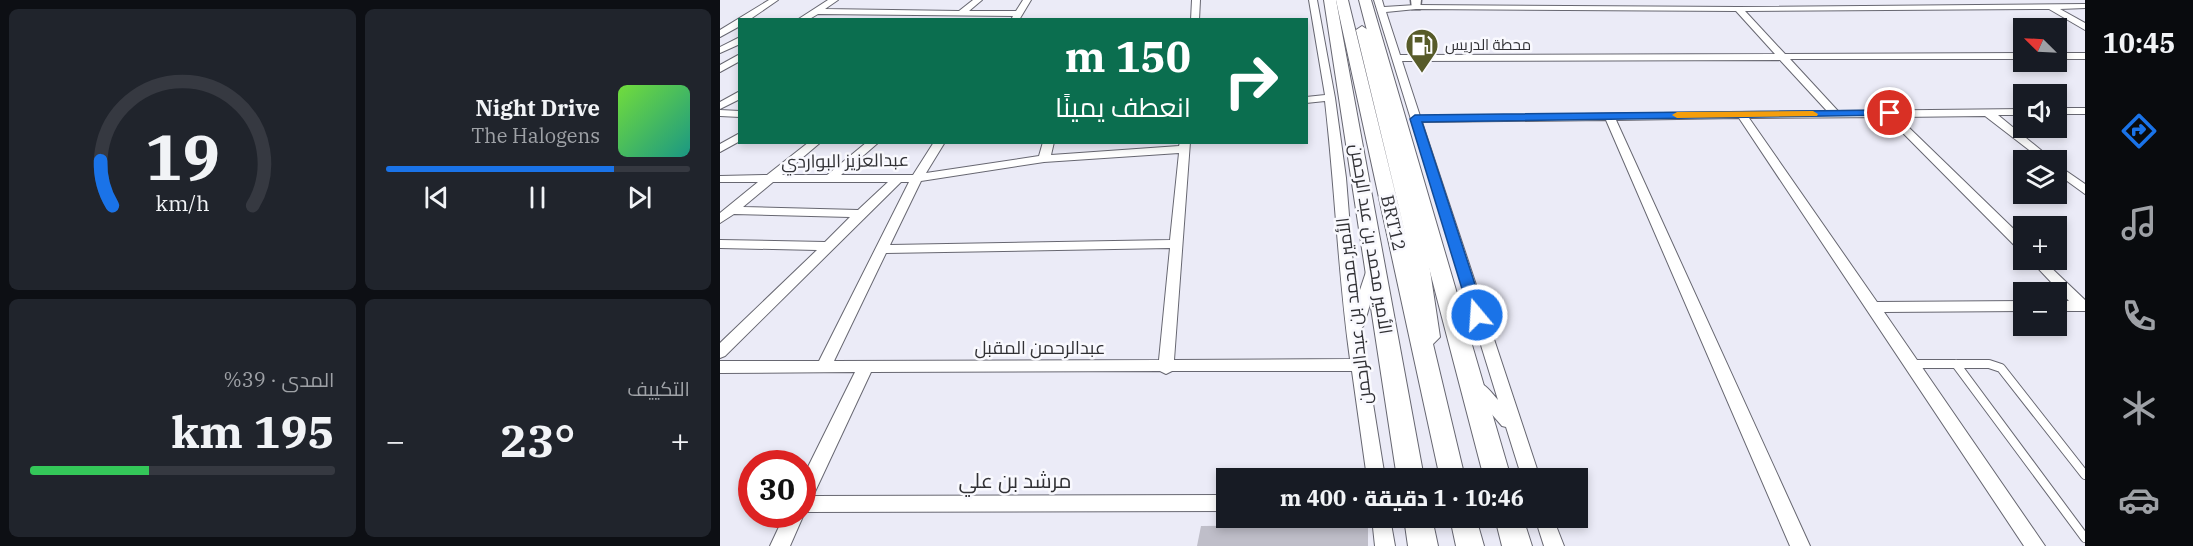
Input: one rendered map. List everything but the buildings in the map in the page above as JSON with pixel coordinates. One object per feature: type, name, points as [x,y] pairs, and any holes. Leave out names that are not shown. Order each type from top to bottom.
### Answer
[{"type":"main road","name":"الأمير محمد بن عبد الرحمن","points":[[1330,0],[1409,468]]},
{"type":"main road","name":"BRT12","points":[[1342,0],[1451,468]]},
{"type":"main road","name":"BRT12","points":[[1355,0],[1416,237],[1429,324],[1428,376]]},
{"type":"main road","points":[[1378,3],[1471,382],[1495,468]]},
{"type":"main road","points":[[1420,528],[1423,546]]},
{"type":"main road","points":[[1466,528],[1470,546]]},
{"type":"main road","points":[[1512,528],[1517,546]]},
{"type":"street","points":[[746,18],[774,0]]},
{"type":"street","points":[[804,18],[834,0]]},
{"type":"street","points":[[856,18],[885,0]]},
{"type":"street","points":[[956,18],[978,0]]},
{"type":"street","points":[[815,11],[962,13],[1017,17],[1027,0]]},
{"type":"street","points":[[1195,18],[1196,0]]},
{"type":"street","name":"الأمير محمد بن عبدالرحمن","points":[[1314,0],[1340,178],[1348,293],[1374,468]]},
{"type":"street","points":[[1527,468],[1378,3],[1737,9],[2085,6]]},
{"type":"street","points":[[2050,6],[2085,27]]},
{"type":"street","points":[[1737,9],[1784,56],[1835,114]]},
{"type":"street","points":[[720,36],[738,23]]},
{"type":"street","points":[[720,36],[738,39]]},
{"type":"street","points":[[720,50],[738,40]]},
{"type":"street","points":[[1396,58],[2013,56]]},
{"type":"street","points":[[2067,56],[2085,56]]},
{"type":"street","points":[[720,69],[738,60]]},
{"type":"street","points":[[720,106],[738,95]]},
{"type":"street","points":[[1308,100],[1330,98]]},
{"type":"street","points":[[1415,119],[2013,111]]},
{"type":"street","points":[[2067,111],[2085,111]]},
{"type":"street","points":[[1987,112],[2035,150]]},
{"type":"street","points":[[720,113],[738,114]]},
{"type":"street","points":[[1890,113],[2013,236]]},
{"type":"street","points":[[1742,114],[2035,546]]},
{"type":"street","points":[[1609,116],[1800,546]]},
{"type":"street","points":[[720,149],[738,137]]},
{"type":"street","points":[[720,219],[814,144]]},
{"type":"street","points":[[828,179],[872,144]]},
{"type":"street","points":[[824,368],[917,178],[939,144]]},
{"type":"street","points":[[1044,159],[1048,144]]},
{"type":"street","points":[[1166,368],[1184,146]]},
{"type":"street","name":"عبدالعزيز البواردي","points":[[720,179],[917,178],[1044,159],[1184,146]]},
{"type":"street","points":[[2067,176],[2085,190]]},
{"type":"street","points":[[720,352],[898,178]]},
{"type":"street","points":[[731,210],[862,214]]},
{"type":"street","points":[[720,244],[829,246]]},
{"type":"street","points":[[882,249],[1176,244]]},
{"type":"street","points":[[1355,338],[1358,314],[1375,264]]},
{"type":"street","points":[[2046,270],[2084,306]]},
{"type":"street","points":[[1873,307],[2013,306]]},
{"type":"street","points":[[2067,306],[2084,306]]},
{"type":"street","name":"عبدالرحمن المقبل","points":[[720,367],[1166,368],[1359,365]]},
{"type":"street","points":[[816,470],[865,368]]},
{"type":"street","points":[[1471,382],[1512,425]]},
{"type":"street","name":"مرشد بن علي","points":[[816,504],[1216,503]]},
{"type":"street","points":[[780,546],[788,528]]},
{"type":"street","points":[[1382,528],[1385,546]]},
{"type":"street","points":[[1548,528],[1554,546]]},
{"type":"lane","points":[[1912,364],[1989,364],[2001,368],[2085,475]]},
{"type":"lane","points":[[1956,364],[2085,538]]},
{"type":"slow traffic","points":[[1677,115],[1813,114]]},
{"type":"place","name":"محطة الدريس","points":[[1422,74]]},
{"type":"route","points":[[1477,315],[1415,119],[1890,113]]}]
